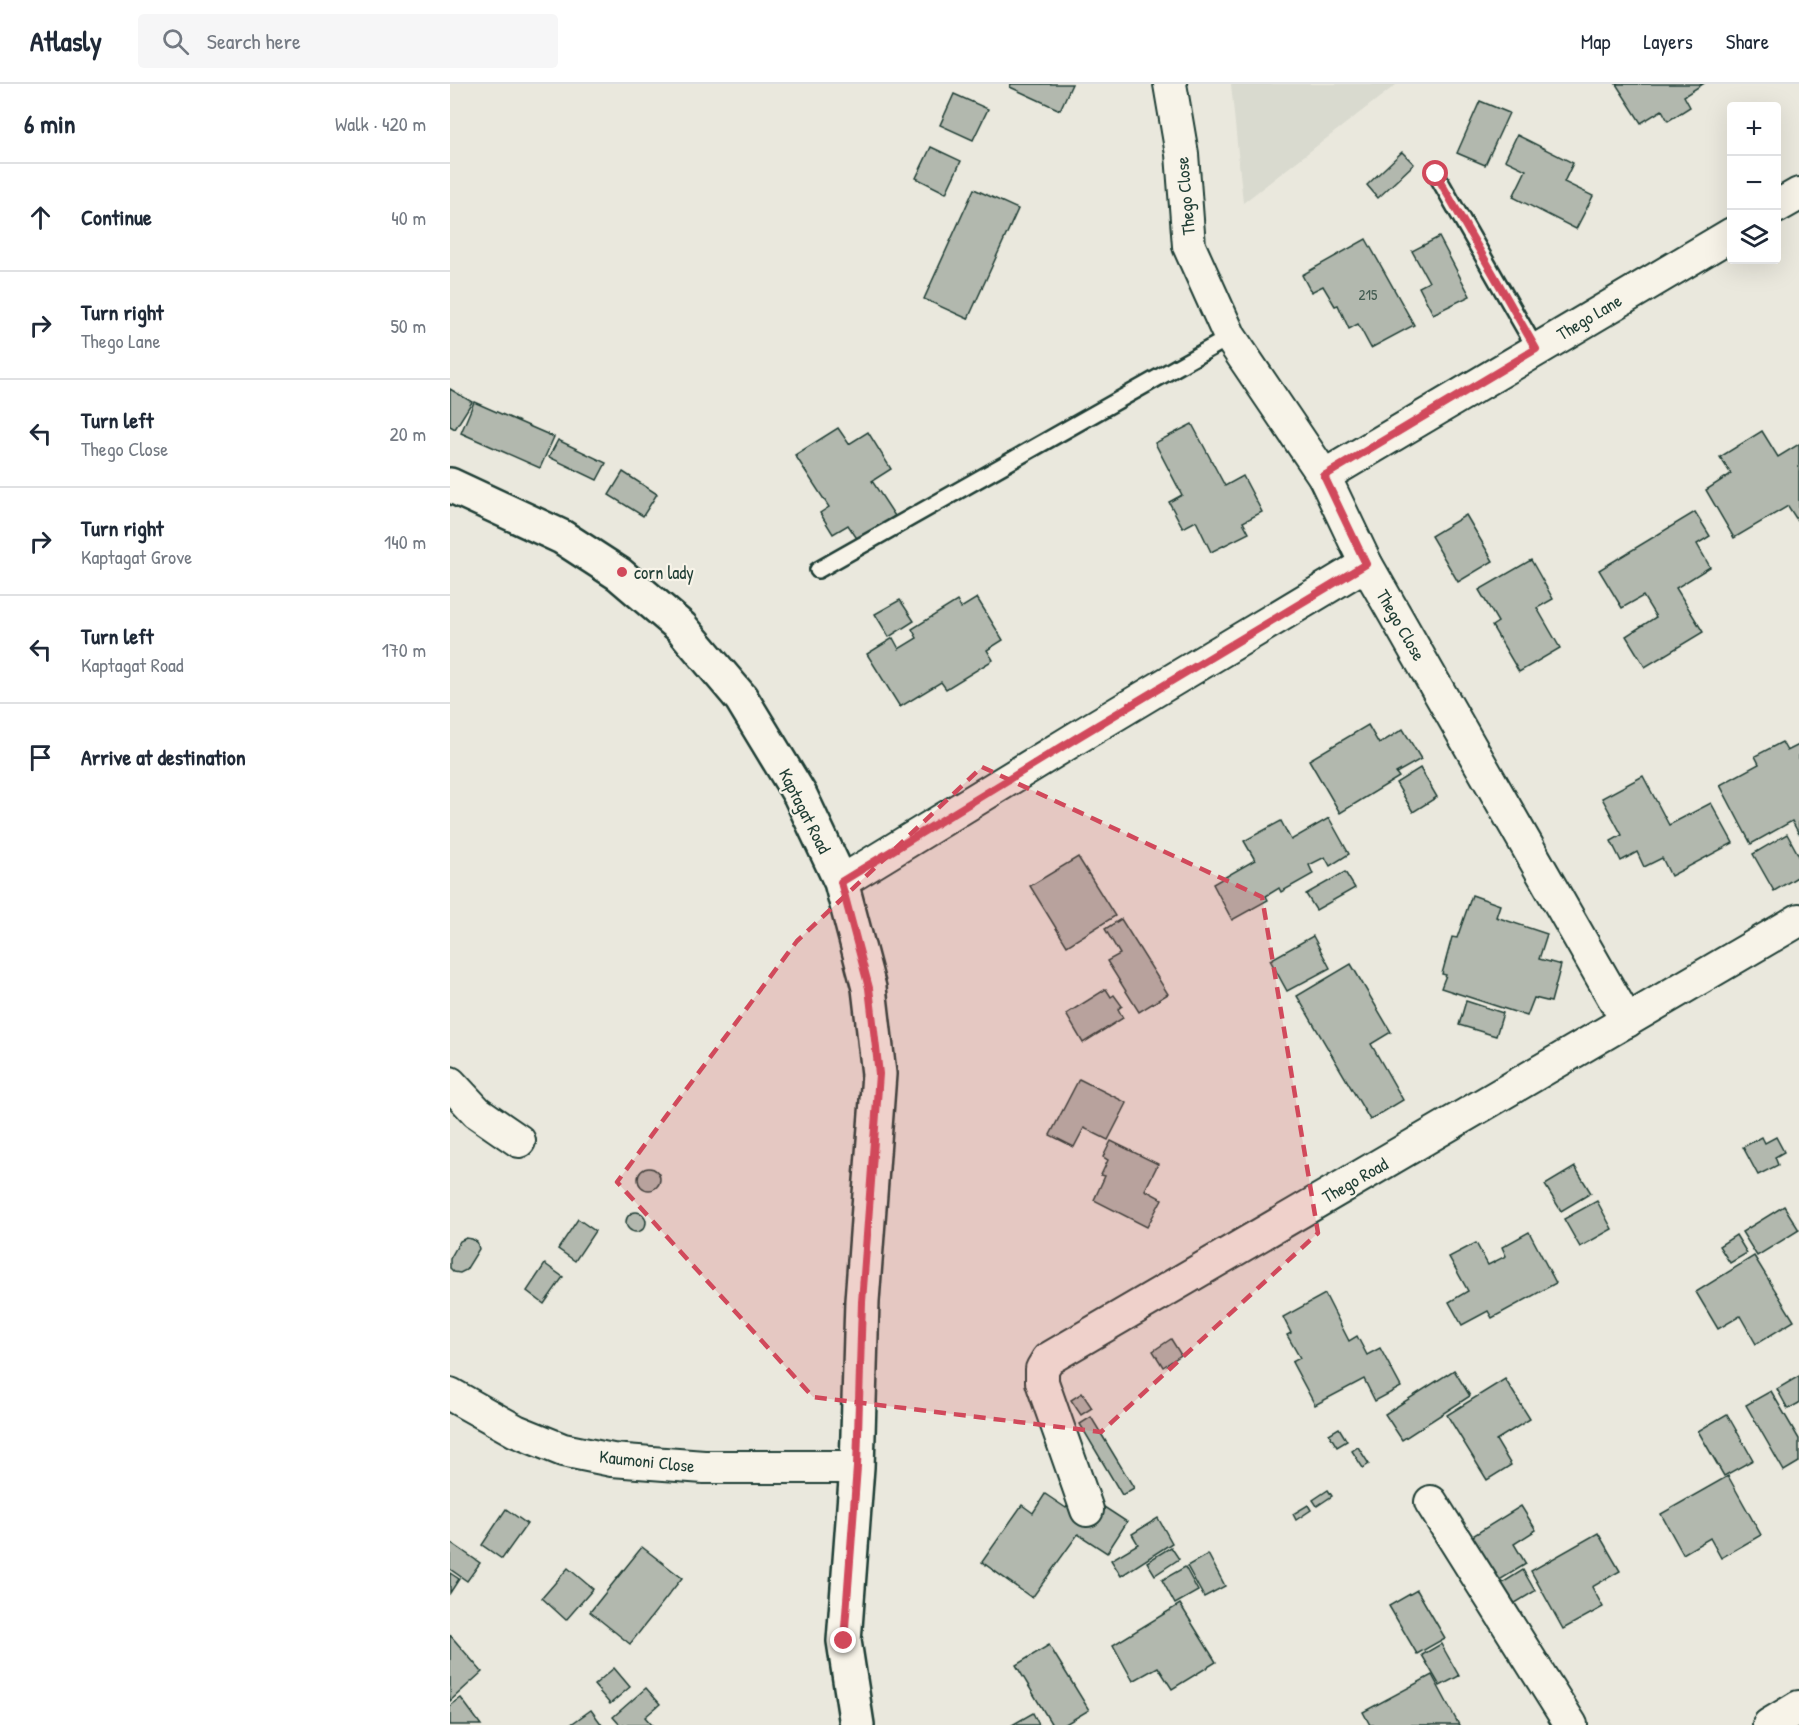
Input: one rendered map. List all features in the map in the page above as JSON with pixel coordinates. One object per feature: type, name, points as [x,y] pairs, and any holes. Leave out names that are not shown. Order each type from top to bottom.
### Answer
[{"type":"main road","name":"Kaptagat Road","points":[[450,485],[562,537],[619,574],[681,627],[741,698],[800,795],[841,882],[869,988],[879,1074],[862,1302],[857,1467],[844,1641],[857,1725]]},
{"type":"street","name":"Thego Close","points":[[1170,84],[1182,154],[1189,246],[1230,337],[1324,476],[1366,564],[1627,1021]]},
{"type":"street","points":[[1781,204],[1799,194]]},
{"type":"street","name":"Thego Lane","points":[[1324,476],[1727,236]]},
{"type":"street","points":[[841,882],[1366,564]]},
{"type":"street","name":"Thego Road","points":[[1088,1510],[1042,1382],[1042,1369],[1048,1359],[1799,920]]},
{"type":"street","points":[[450,1083],[477,1112],[519,1142]]},
{"type":"street","name":"Kaumoni Close","points":[[450,1394],[516,1431],[563,1450],[612,1460],[704,1467],[857,1467]]},
{"type":"street","points":[[1431,1502],[1571,1725]]},
{"type":"street","points":[[1769,1725],[1799,1707]]},
{"type":"lane","points":[[1436,174],[1536,349]]},
{"type":"lane","points":[[818,570],[1230,337]]},
{"type":"highlighted area","points":[[982,767],[1262,897],[1318,1233],[1101,1432],[813,1397],[617,1182],[797,941]]},
{"type":"shaded area","points":[[1231,84],[1397,84],[1243,203]]},
{"type":"building","points":[[1011,84],[1072,84],[1060,110],[1010,87]]},
{"type":"building","points":[[1616,84],[1703,84],[1684,96],[1690,107],[1668,121],[1662,110],[1641,123]]},
{"type":"building","points":[[954,94],[988,109],[973,140],[940,125]]},
{"type":"building","points":[[1480,101],[1509,113],[1485,165],[1457,153]]},
{"type":"building","points":[[1517,135],[1573,163],[1564,182],[1593,196],[1576,229],[1513,197],[1526,170],[1505,160]]},
{"type":"building","points":[[931,147],[961,161],[946,193],[916,178]]},
{"type":"building","points":[[1402,152],[1414,164],[1378,198],[1367,185]]},
{"type":"building","points":[[974,189],[1018,209],[968,319],[924,299]]},
{"type":"building","points":[[1439,237],[1470,296],[1433,314],[1419,287],[1429,282],[1412,251]]},
{"type":"building","points":[[1366,239],[1414,325],[1371,348],[1358,324],[1349,329],[1338,305],[1335,306],[1323,286],[1311,292],[1302,275]]},
{"type":"building","points":[[450,389],[472,402],[455,429],[450,426]]},
{"type":"building","points":[[474,402],[554,437],[540,468],[461,433]]},
{"type":"building","points":[[1192,424],[1225,486],[1243,476],[1262,512],[1243,522],[1249,533],[1211,552],[1196,521],[1183,528],[1169,502],[1182,495],[1155,443]]},
{"type":"building","points":[[838,428],[849,444],[868,432],[891,469],[872,481],[895,516],[858,540],[848,525],[833,534],[820,513],[829,507],[795,455]]},
{"type":"building","points":[[1762,431],[1778,457],[1799,444],[1799,523],[1788,506],[1734,538],[1706,490],[1731,474],[1720,457]]},
{"type":"building","points":[[558,440],[606,463],[597,480],[549,457]]},
{"type":"building","points":[[623,472],[657,494],[643,516],[609,495]]},
{"type":"building","points":[[1695,512],[1710,536],[1697,544],[1710,567],[1676,588],[1703,632],[1645,667],[1626,636],[1656,617],[1643,596],[1622,608],[1599,570]]},
{"type":"building","points":[[1466,515],[1493,561],[1458,582],[1431,536]]},
{"type":"building","points":[[1531,560],[1553,599],[1537,608],[1560,648],[1519,672],[1492,626],[1498,622],[1479,590]]},
{"type":"building","points":[[977,598],[1003,640],[987,650],[993,660],[946,689],[941,682],[900,707],[867,654],[893,638],[899,649],[917,638],[912,629],[957,601],[961,608]]},
{"type":"building","points":[[900,600],[914,621],[889,637],[875,614]]},
{"type":"building","points":[[1368,725],[1379,744],[1403,729],[1421,759],[1396,773],[1399,777],[1340,813],[1309,760]]},
{"type":"building","points":[[1782,742],[1787,751],[1799,745],[1799,834],[1792,821],[1751,844],[1720,785],[1759,764],[1755,756]]},
{"type":"building","points":[[1420,768],[1437,797],[1413,812],[1396,783]]},
{"type":"building","points":[[1643,776],[1669,825],[1711,803],[1733,843],[1671,876],[1662,858],[1644,867],[1637,852],[1621,861],[1611,841],[1622,835],[1602,798]]},
{"type":"building","points":[[1329,818],[1349,854],[1330,866],[1325,857],[1309,865],[1313,874],[1281,892],[1279,888],[1266,896],[1268,900],[1232,920],[1213,884],[1255,860],[1244,841],[1281,821],[1291,840]]},
{"type":"building","points":[[1787,834],[1799,856],[1799,876],[1774,891],[1753,854]]},
{"type":"building","points":[[1078,857],[1115,916],[1067,946],[1030,886]]},
{"type":"building","points":[[1345,872],[1355,888],[1316,910],[1306,894]]},
{"type":"building","points":[[1472,895],[1500,905],[1496,917],[1547,934],[1539,959],[1561,965],[1551,1002],[1534,998],[1527,1016],[1441,988],[1446,975],[1442,974],[1452,937],[1457,938]]},
{"type":"building","points":[[1121,919],[1168,994],[1139,1012],[1107,961],[1120,954],[1105,929]]},
{"type":"building","points":[[1313,936],[1330,968],[1287,991],[1270,960]]},
{"type":"building","points":[[1351,964],[1391,1032],[1371,1044],[1403,1100],[1370,1120],[1297,996]]},
{"type":"building","points":[[1106,989],[1111,997],[1114,995],[1122,1006],[1118,1009],[1123,1018],[1083,1043],[1066,1014]]},
{"type":"building","points":[[1466,1001],[1503,1013],[1496,1036],[1459,1025]]},
{"type":"building","points":[[1079,1079],[1127,1103],[1108,1140],[1084,1128],[1074,1147],[1050,1135]]},
{"type":"building","points":[[1762,1137],[1765,1143],[1776,1137],[1784,1152],[1775,1157],[1778,1165],[1758,1175],[1743,1147]]},
{"type":"building","points":[[1111,1141],[1158,1164],[1145,1190],[1162,1199],[1147,1227],[1094,1200],[1105,1176],[1101,1175],[1108,1160],[1103,1157]]},
{"type":"building","points":[[1575,1167],[1591,1193],[1561,1211],[1545,1185]]},
{"type":"building","points":[[649,1168],[657,1171],[660,1179],[657,1187],[649,1190],[641,1187],[638,1179],[641,1171]]},
{"type":"building","points":[[1597,1201],[1612,1229],[1580,1247],[1564,1219]]},
{"type":"building","points":[[1784,1206],[1799,1230],[1757,1256],[1742,1232]]},
{"type":"building","points":[[636,1212],[643,1215],[646,1222],[643,1229],[636,1232],[629,1229],[626,1222],[629,1215]]},
{"type":"building","points":[[578,1219],[595,1231],[575,1261],[558,1249]]},
{"type":"building","points":[[1529,1232],[1556,1283],[1492,1318],[1488,1311],[1462,1325],[1449,1302],[1468,1291],[1449,1257],[1476,1243],[1488,1265],[1506,1256],[1502,1247]]},
{"type":"building","points":[[1736,1235],[1747,1253],[1730,1263],[1719,1246]]},
{"type":"building","points":[[466,1238],[477,1242],[479,1249],[466,1270],[460,1273],[454,1272],[450,1268],[450,1259],[460,1241]]},
{"type":"building","points":[[1754,1256],[1794,1321],[1756,1344],[1740,1316],[1718,1329],[1696,1292]]},
{"type":"building","points":[[545,1264],[563,1277],[544,1304],[527,1291]]},
{"type":"building","points":[[1325,1294],[1349,1341],[1357,1336],[1367,1355],[1380,1348],[1401,1387],[1375,1401],[1364,1379],[1315,1405],[1292,1362],[1300,1358],[1287,1335],[1291,1333],[1283,1317]]},
{"type":"building","points":[[1171,1339],[1181,1355],[1163,1367],[1153,1351]]},
{"type":"building","points":[[1454,1370],[1470,1396],[1402,1440],[1385,1414]]},
{"type":"building","points":[[1799,1376],[1799,1403],[1788,1409],[1777,1389]]},
{"type":"building","points":[[1505,1379],[1530,1419],[1496,1440],[1511,1465],[1487,1480],[1447,1415]]},
{"type":"building","points":[[1771,1391],[1799,1439],[1799,1462],[1784,1471],[1746,1405]]},
{"type":"building","points":[[1082,1393],[1092,1408],[1081,1415],[1071,1400]]},
{"type":"building","points":[[1727,1414],[1753,1460],[1724,1476],[1698,1431]]},
{"type":"building","points":[[1091,1417],[1134,1488],[1122,1495],[1080,1424]]},
{"type":"building","points":[[1339,1428],[1347,1441],[1337,1447],[1329,1434]]},
{"type":"building","points":[[1358,1447],[1369,1464],[1363,1468],[1352,1451]]},
{"type":"building","points":[[1728,1476],[1761,1535],[1721,1558],[1710,1538],[1683,1554],[1661,1514]]},
{"type":"building","points":[[1078,1490],[1127,1522],[1107,1553],[1078,1534],[1032,1598],[982,1562],[1022,1505],[1033,1513],[1045,1494],[1066,1508]]},
{"type":"building","points":[[1328,1490],[1332,1496],[1317,1506],[1313,1500]]},
{"type":"building","points":[[1308,1505],[1311,1510],[1296,1520],[1293,1514]]},
{"type":"building","points":[[1521,1506],[1536,1530],[1514,1544],[1526,1564],[1498,1581],[1471,1537]]},
{"type":"building","points":[[506,1509],[527,1524],[502,1559],[482,1545]]},
{"type":"building","points":[[1158,1518],[1172,1543],[1121,1576],[1111,1560],[1138,1544],[1132,1534]]},
{"type":"building","points":[[1598,1533],[1620,1571],[1592,1587],[1603,1607],[1563,1629],[1531,1571]]},
{"type":"building","points":[[450,1542],[480,1563],[467,1581],[450,1569]]},
{"type":"building","points":[[642,1547],[682,1578],[630,1644],[590,1612]]},
{"type":"building","points":[[1171,1547],[1179,1559],[1155,1575],[1147,1562]]},
{"type":"building","points":[[1208,1554],[1225,1586],[1204,1597],[1187,1566]]},
{"type":"building","points":[[1185,1567],[1198,1591],[1175,1604],[1162,1580]]},
{"type":"building","points":[[568,1568],[593,1589],[566,1620],[542,1598]]},
{"type":"building","points":[[1523,1570],[1535,1591],[1512,1605],[1499,1585]]},
{"type":"building","points":[[450,1573],[459,1579],[450,1593]]},
{"type":"building","points":[[1417,1590],[1445,1638],[1417,1654],[1389,1606]]},
{"type":"building","points":[[1180,1604],[1216,1662],[1172,1689],[1158,1667],[1133,1681],[1113,1645]]},
{"type":"building","points":[[450,1635],[482,1672],[450,1701]]},
{"type":"building","points":[[1441,1644],[1459,1676],[1440,1686],[1422,1655]]},
{"type":"building","points":[[1049,1645],[1089,1710],[1064,1725],[1052,1725],[1016,1665]]},
{"type":"building","points":[[614,1668],[630,1687],[610,1704],[594,1685]]},
{"type":"building","points":[[1432,1675],[1459,1725],[1370,1725],[1363,1712]]},
{"type":"building","points":[[646,1688],[660,1704],[645,1717],[652,1725],[620,1725],[613,1717]]},
{"type":"building","points":[[461,1698],[481,1725],[450,1725],[450,1706]]},
{"type":"building","points":[[591,1710],[602,1725],[570,1725]]},
{"type":"building","points":[[1033,1713],[1039,1725],[1012,1725]]},
{"type":"place","name":"corn lady","points":[[622,572]]},
{"type":"route","points":[[844,1641],[857,1467],[862,1302],[879,1074],[869,988],[841,882],[1366,564],[1324,476],[1536,349],[1436,174]]}]
